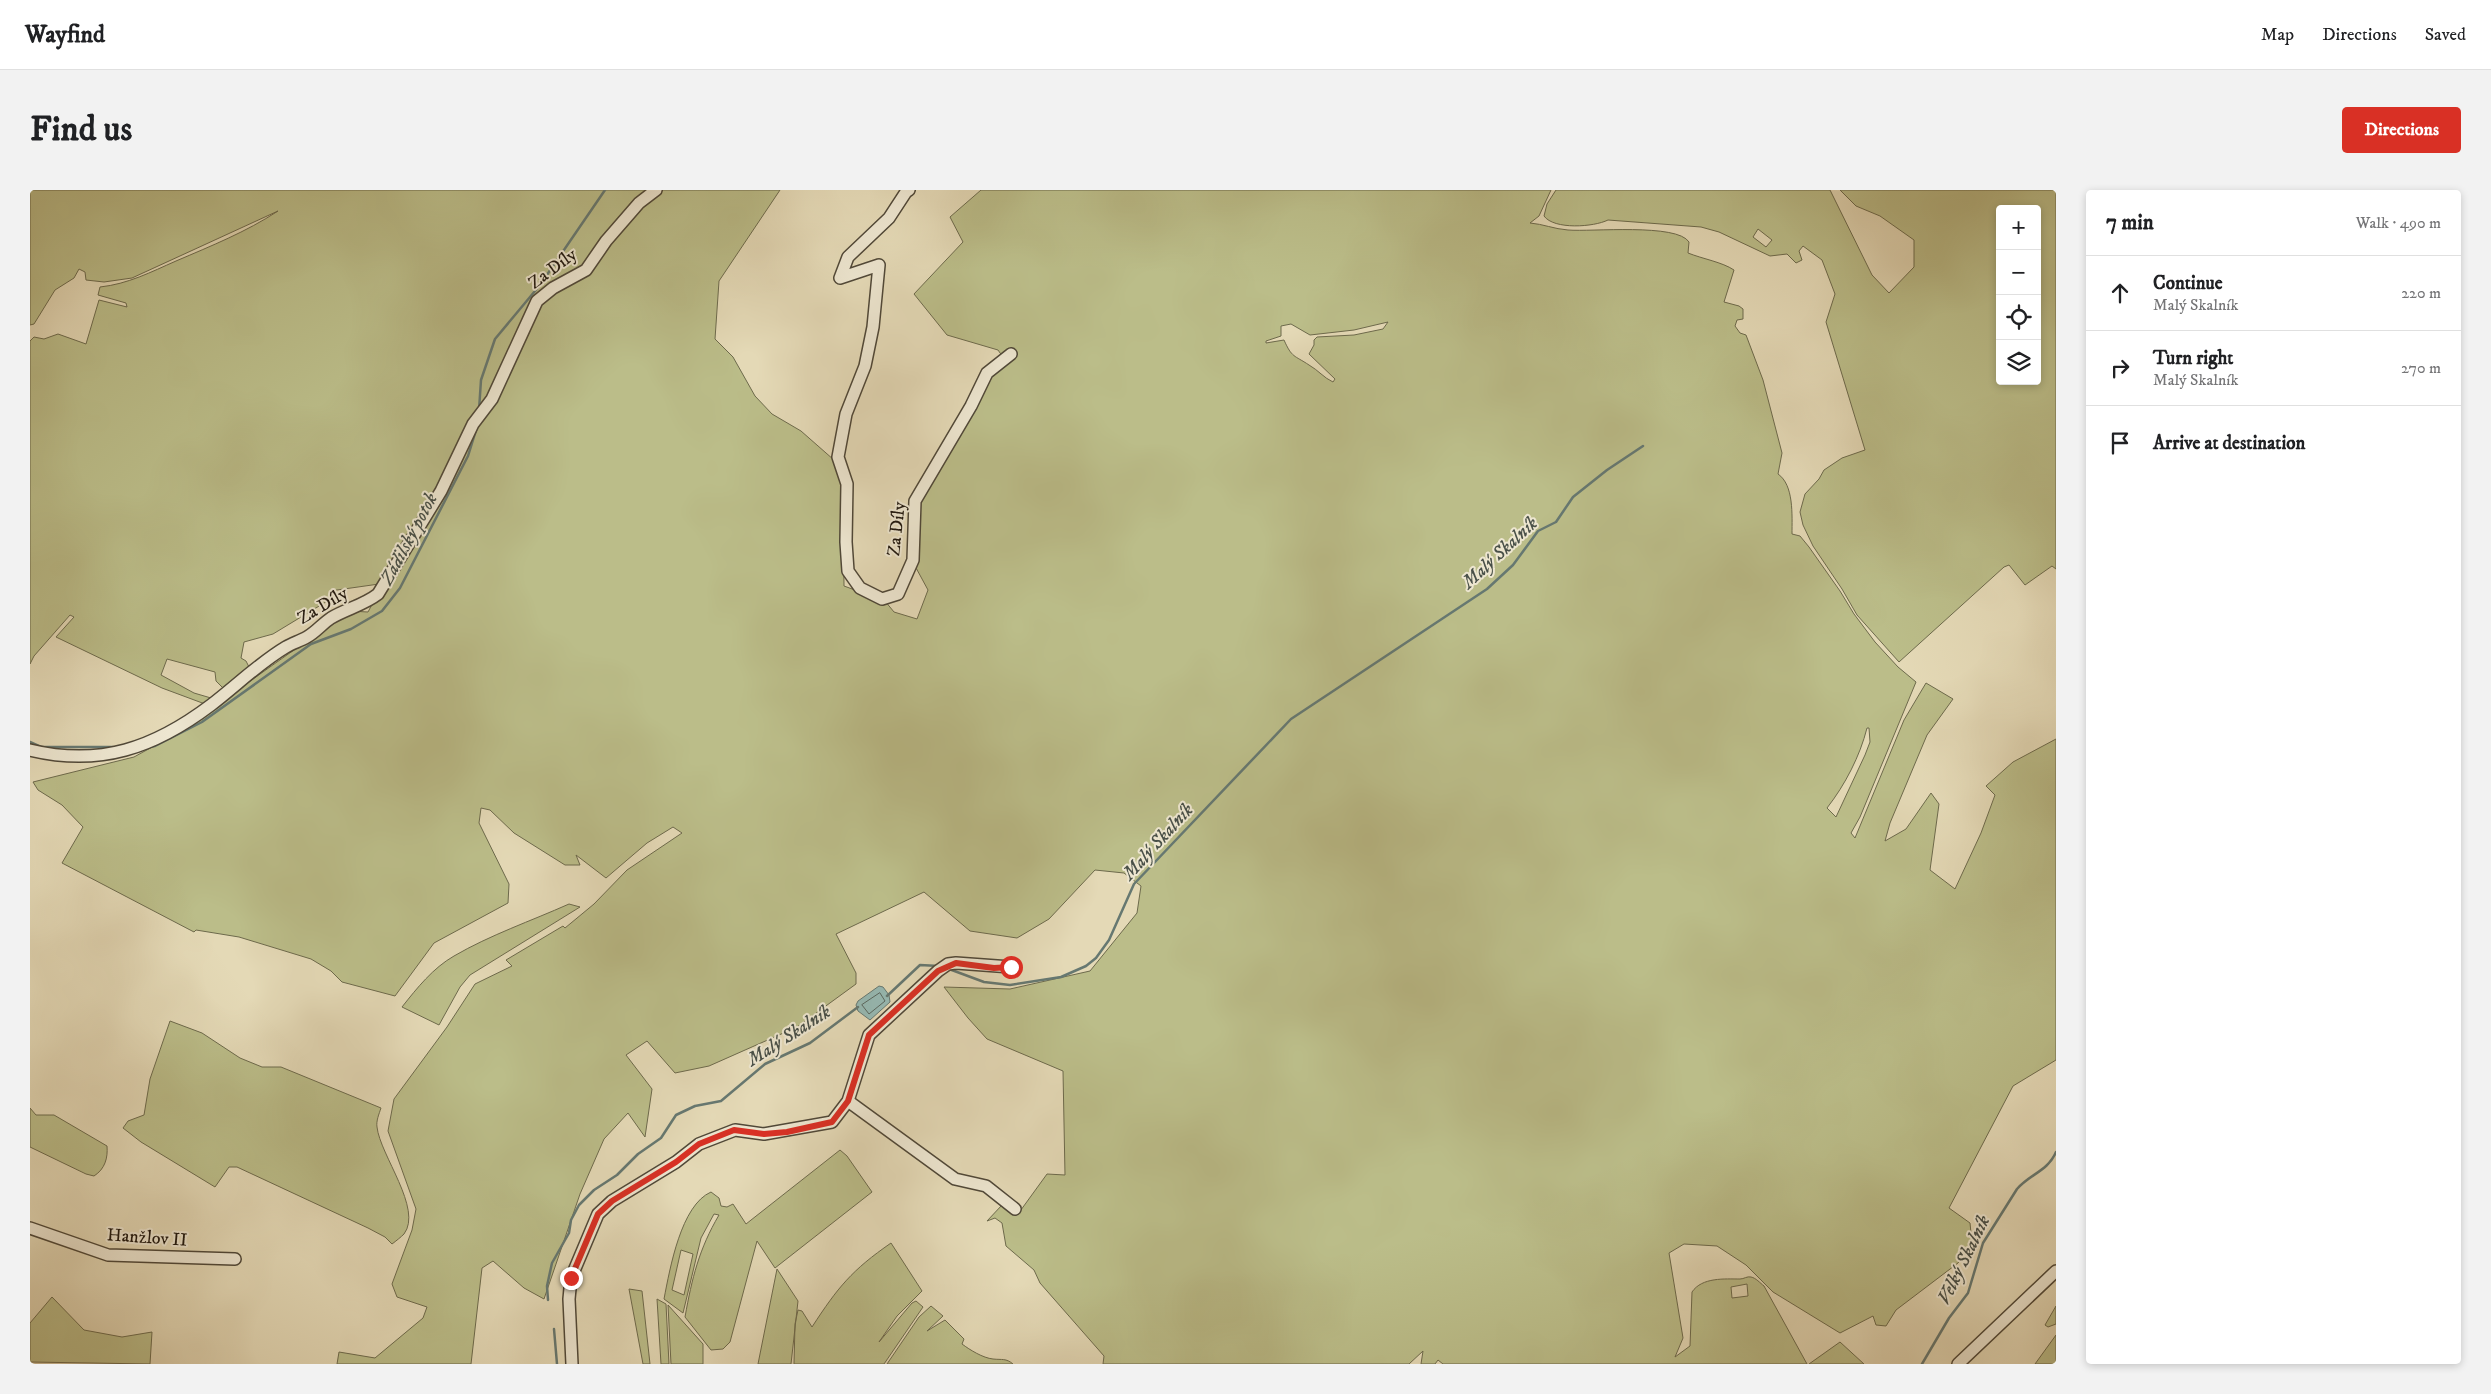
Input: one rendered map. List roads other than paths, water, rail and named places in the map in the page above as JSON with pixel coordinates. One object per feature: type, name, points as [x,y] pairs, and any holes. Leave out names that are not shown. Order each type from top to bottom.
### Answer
[{"type":"street","name":"Za Díly","points":[[30,750],[74,758],[119,753],[145,743],[188,720],[286,647],[307,637],[330,619],[378,594],[441,491],[474,424],[492,399],[537,301],[553,288],[586,270],[606,242],[639,203],[656,190]]},
{"type":"street","name":"Za Díly","points":[[909,190],[889,218],[848,257],[840,278],[878,265],[872,326],[865,366],[846,414],[838,457],[846,484],[848,571],[860,588],[882,599],[898,594],[913,560],[915,501],[971,406],[987,373],[1011,354]]},
{"type":"street","points":[[572,1364],[569,1298],[571,1278],[598,1214],[612,1201],[676,1162],[699,1144],[734,1130],[764,1134],[822,1126],[832,1122],[848,1101],[869,1035],[938,971],[956,963],[994,968],[1011,967]]},
{"type":"street","points":[[848,1101],[955,1179],[986,1186],[1015,1209]]},
{"type":"street","name":"Hanžlov II","points":[[30,1228],[108,1255],[235,1259]]},
{"type":"street","points":[[1958,1364],[2056,1270]]},
{"type":"water","points":[[879,986],[883,987],[889,995],[890,1002],[870,1020],[858,1011],[856,1005],[858,1001]]},
{"type":"waterway","name":"Zádilský potok","points":[[479,410],[481,380],[495,339],[540,285],[605,190]]},
{"type":"waterway","name":"Zádilský potok","points":[[149,747],[155,746],[202,722],[311,644],[351,629],[382,611],[400,588],[468,456],[477,427]]},
{"type":"waterway","name":"Malý Skalník","points":[[949,969],[984,982],[1010,985],[1061,977],[1086,966],[1096,958],[1109,940],[1134,884],[1291,719],[1487,589],[1513,565],[1538,531],[1556,522],[1573,497],[1607,470],[1643,446]]},
{"type":"waterway","name":"Zádilský potok","points":[[30,742],[41,747],[113,747]]},
{"type":"waterway","name":"Malý Skalník","points":[[887,996],[920,965],[939,966]]},
{"type":"waterway","name":"Malý Skalník","points":[[548,1300],[547,1286],[552,1263],[569,1233],[571,1220],[579,1205],[594,1190],[617,1175],[638,1154],[661,1138],[676,1115],[695,1106],[721,1101],[765,1064],[810,1043],[858,1007]]},
{"type":"waterway","name":"Velký Skalník","points":[[1922,1364],[1949,1318],[1968,1293],[1983,1243],[2017,1189],[2044,1168],[2056,1152]]},
{"type":"waterway","name":"Malý Skalník","points":[[554,1329],[557,1364]]}]
